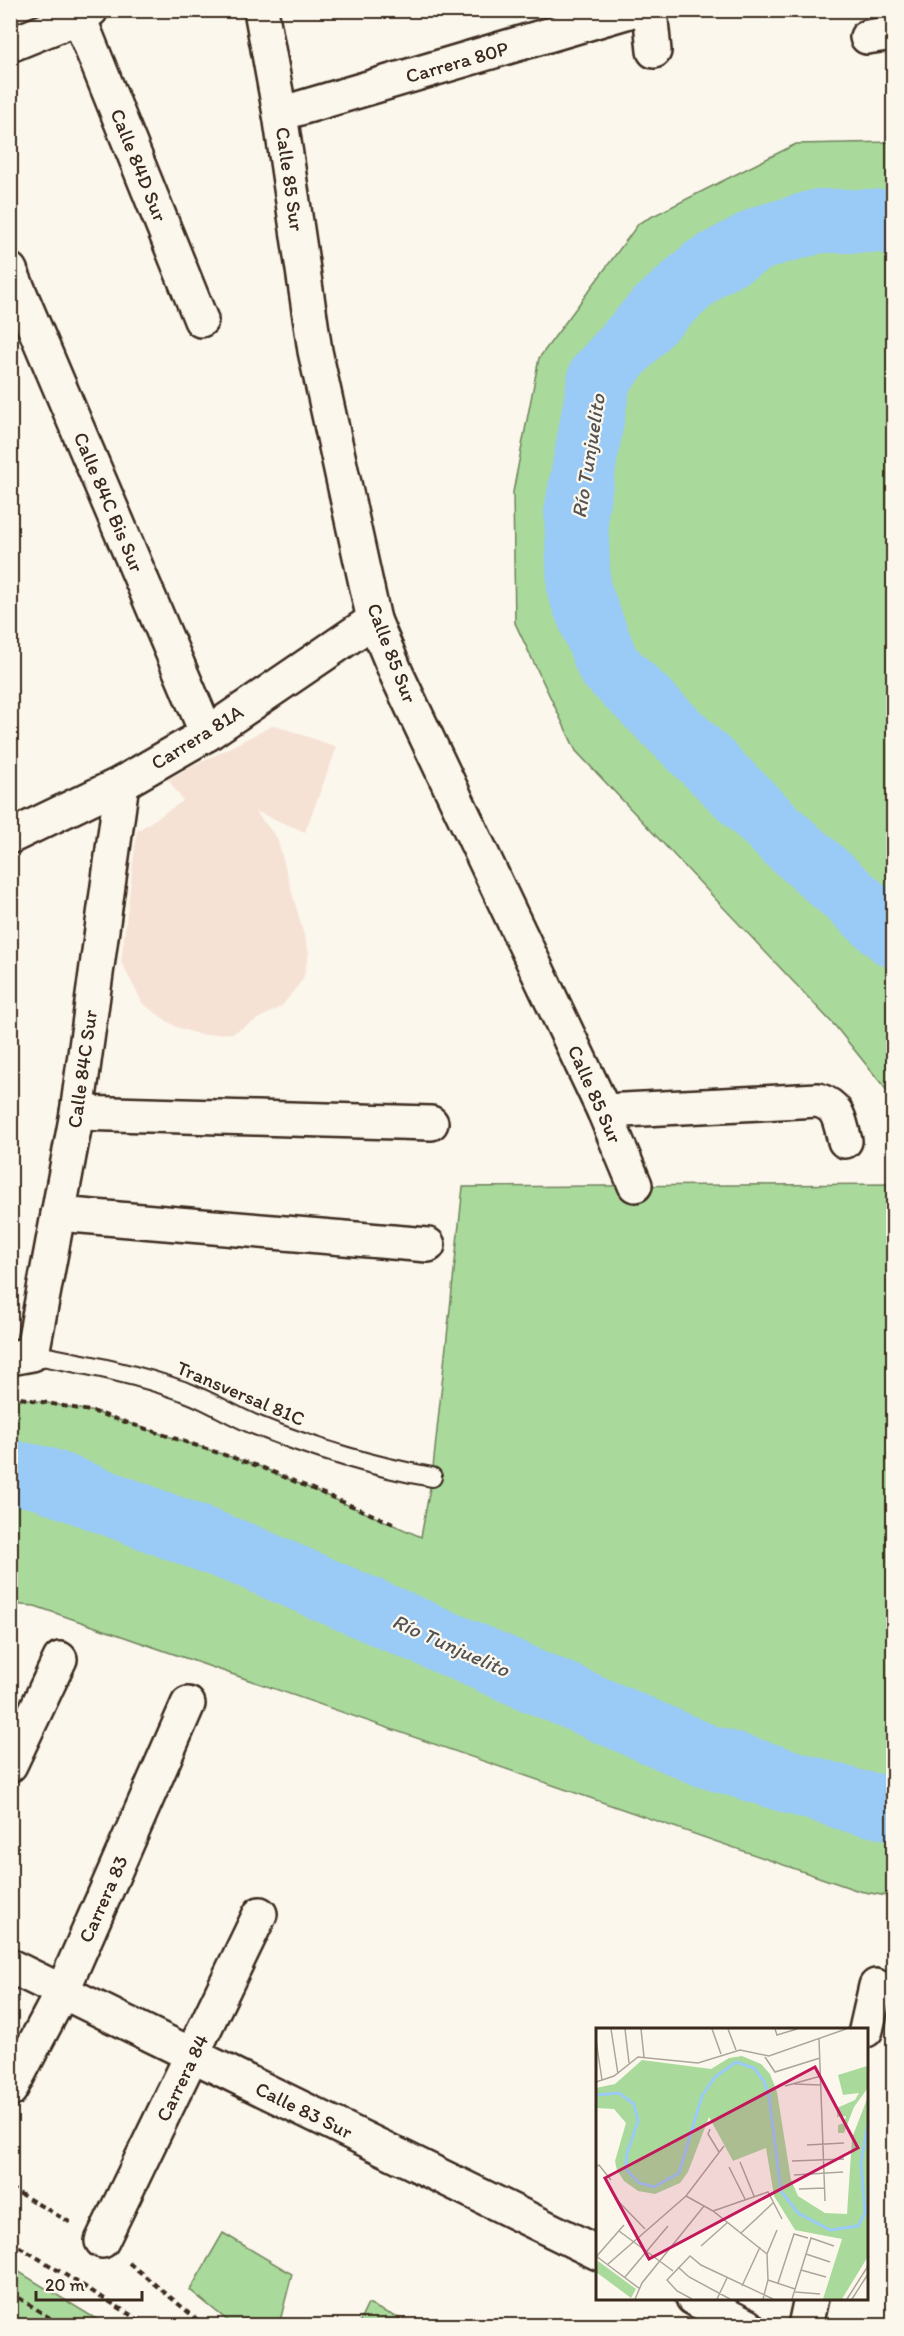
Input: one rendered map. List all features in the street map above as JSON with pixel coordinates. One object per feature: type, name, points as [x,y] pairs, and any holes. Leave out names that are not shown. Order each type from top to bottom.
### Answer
[{"type":"street","name":"Calle 85 Sur","points":[[261,10],[280,114],[315,351],[374,620],[402,686],[604,1111],[634,1185]]},
{"type":"street","name":"Carrera 80P","points":[[280,114],[633,10]]},
{"type":"street","points":[[650,10],[654,51]]},
{"type":"street","points":[[10,45],[82,13]]},
{"type":"street","name":"Calle 84D Sur","points":[[82,13],[201,320]]},
{"type":"street","name":"Calle 84C Bis Sur","points":[[10,270],[207,734]]},
{"type":"street","name":"Carrera 81A","points":[[10,837],[122,783],[207,734],[374,620]]},
{"type":"street","name":"Calle 84C Sur","points":[[21,1356],[58,1214],[77,1113],[122,783]]},
{"type":"street","points":[[604,1111],[818,1100],[829,1104],[836,1111],[845,1141]]},
{"type":"street","points":[[77,1113],[431,1123]]},
{"type":"street","points":[[58,1214],[428,1245]]},
{"type":"street","points":[[10,1765],[60,1659]]},
{"type":"street","name":"Carrera 83","points":[[10,2091],[62,1992],[188,1704]]},
{"type":"street","name":"Carrera 84","points":[[102,2241],[260,1914]]},
{"type":"street","name":"Calle 83 Sur","points":[[10,1966],[596,2252]]},
{"type":"street","points":[[866,2028],[876,1986]]},
{"type":"street","points":[[805,2325],[811,2300]]},
{"type":"street","points":[[711,2302],[747,2325]]},
{"type":"lane","name":"Transversal 81C","points":[[21,1356],[120,1372],[184,1391],[251,1423],[308,1445],[382,1468],[432,1477]]},
{"type":"path","points":[[10,1396],[95,1412],[261,1467],[394,1524]]},
{"type":"path","points":[[10,2241],[149,2325]]},
{"type":"path","points":[[10,2292],[62,2325]]},
{"type":"shaded area","points":[[274,725],[337,747],[305,832],[255,811],[277,838],[309,953],[303,979],[282,1006],[233,1033],[201,1035],[176,1027],[143,1004],[121,962],[137,831],[183,801],[168,779]]},
{"type":"green space","points":[[894,142],[893,1098],[836,1027],[576,751],[515,623],[513,492],[539,358],[639,223],[796,144]]},
{"type":"green space","points":[[893,1184],[893,1897],[859,1891],[35,1606],[11,1604],[10,1396],[95,1412],[261,1467],[421,1537],[432,1477],[463,1187]]},
{"type":"green space","points":[[223,2233],[292,2274],[279,2325],[233,2325],[190,2290]]},
{"type":"green space","points":[[11,2267],[106,2325],[11,2325]]},
{"type":"green space","points":[[368,2304],[414,2325],[358,2325]]},
{"type":"waterway","name":"Río Tunjuelito","points":[[894,224],[885,221],[819,221],[763,237],[706,268],[653,316],[600,376],[576,512],[579,590],[608,665],[782,836],[894,936]]},
{"type":"waterway","name":"Río Tunjuelito","points":[[10,1472],[42,1478],[247,1556],[706,1756],[857,1802],[894,1809]]}]
